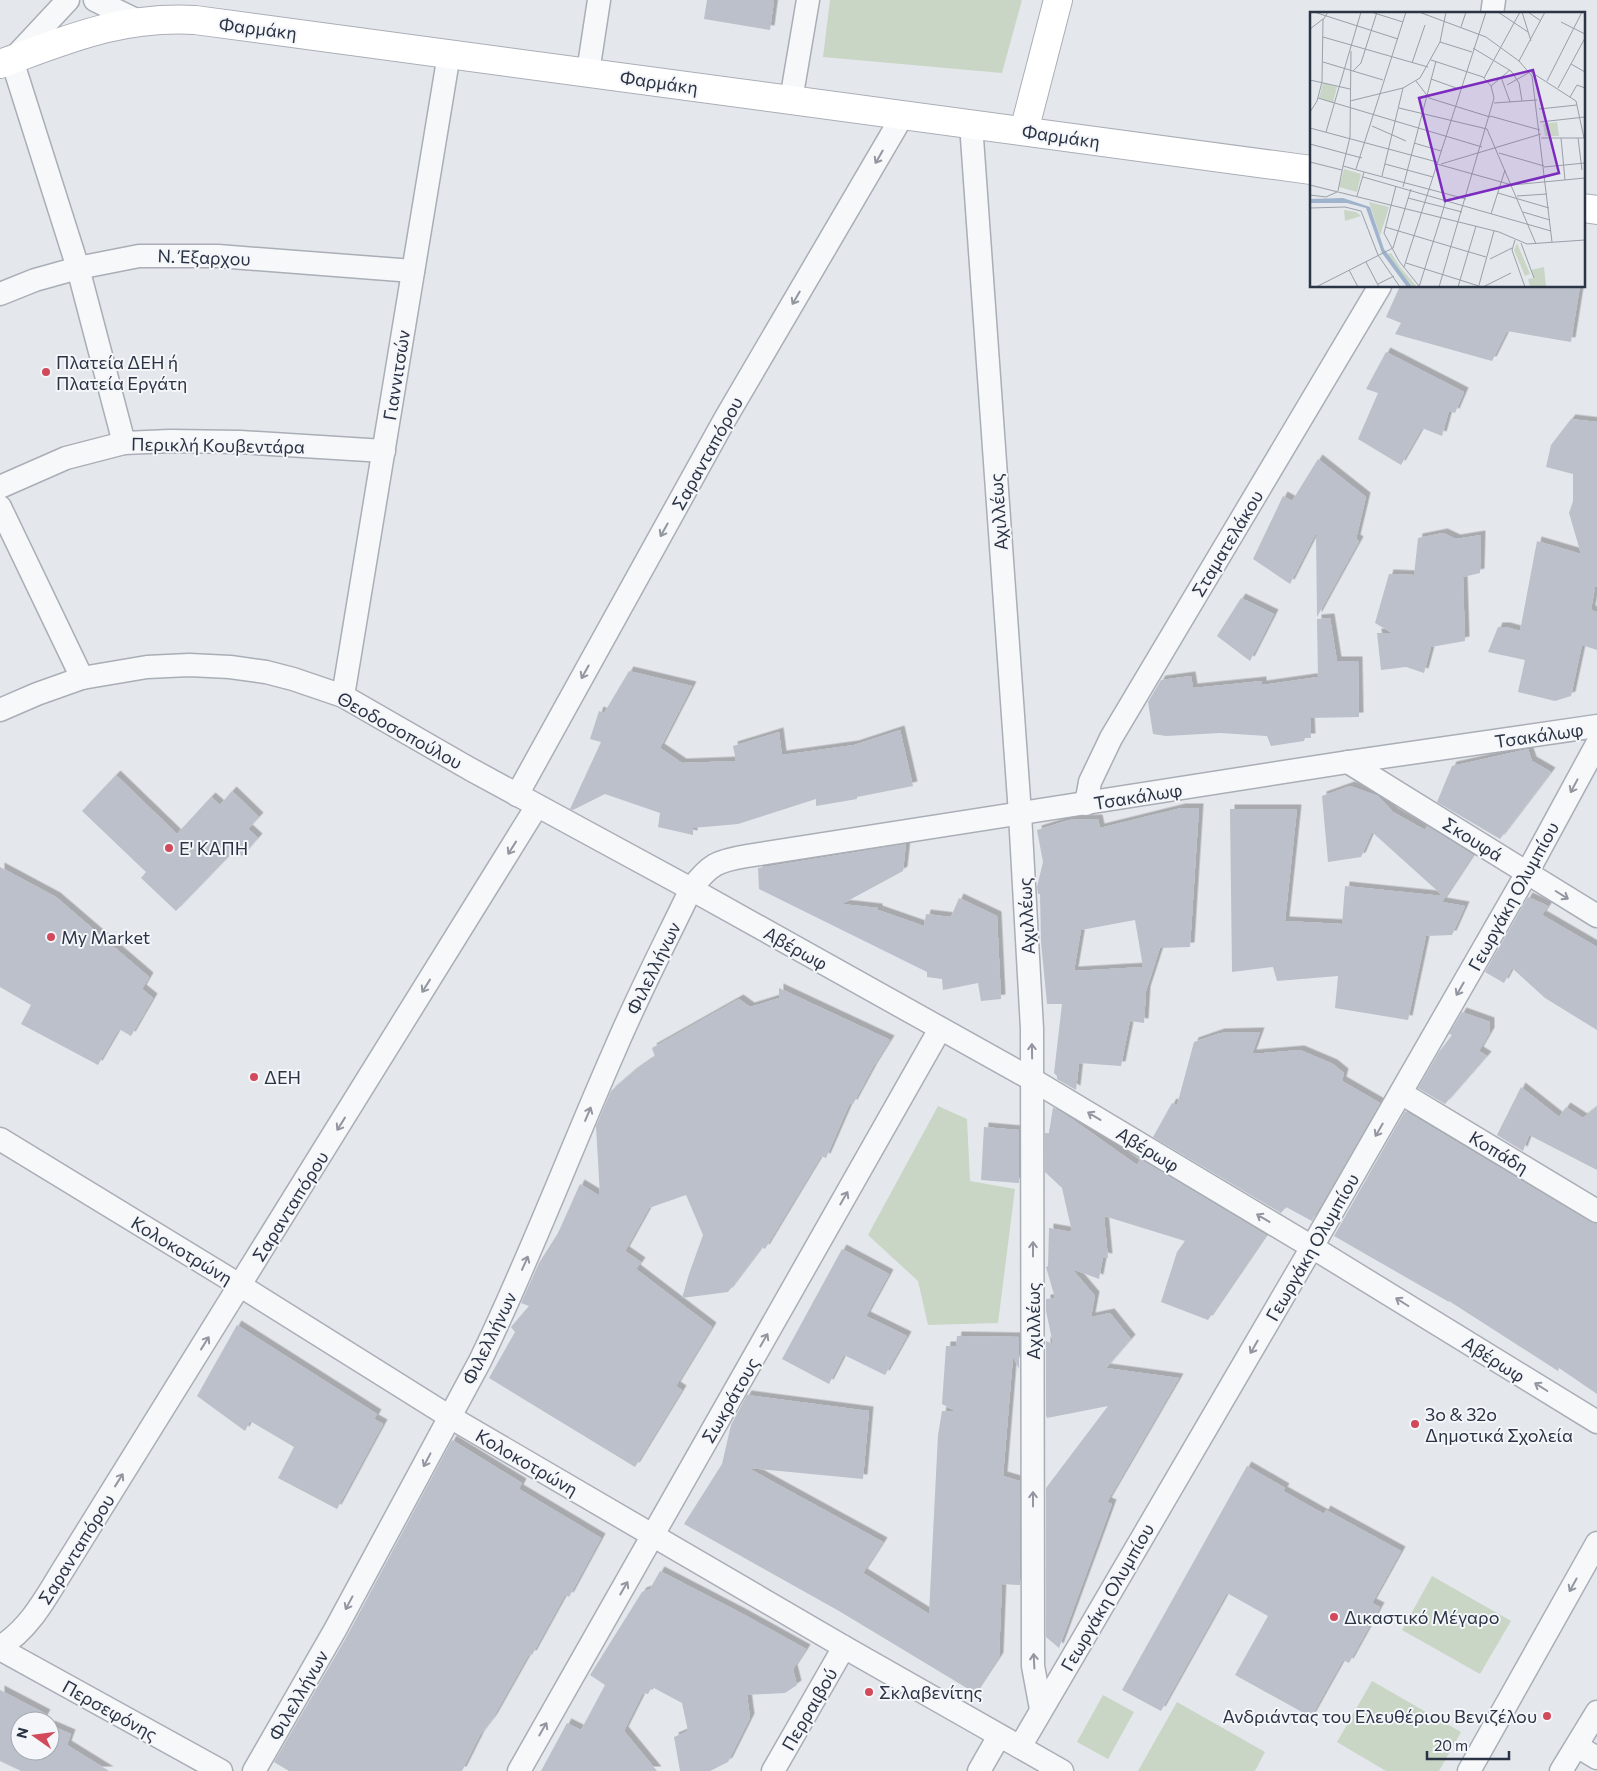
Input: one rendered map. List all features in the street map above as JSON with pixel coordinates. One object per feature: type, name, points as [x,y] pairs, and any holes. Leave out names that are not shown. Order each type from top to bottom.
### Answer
[{"type":"street","points":[[68,0],[6,62],[78,268],[124,443]]},
{"type":"street","points":[[95,0],[138,21]]},
{"type":"street","points":[[588,72],[599,0]]},
{"type":"street","points":[[791,100],[808,0]]},
{"type":"street","points":[[1024,131],[1058,0]]},
{"type":"street","name":"Φαρμάκη","points":[[6,62],[60,40],[105,28],[138,21],[161,19],[195,20],[1310,170]]},
{"type":"street","name":"Γιαννιτσών","points":[[343,696],[449,54]]},
{"type":"street","name":"Σαρανταπόρου","points":[[517,795],[725,419],[903,115]]},
{"type":"street","name":"Αχιλλέως","points":[[971,124],[1020,814],[1032,1030],[1033,1666],[1041,1709]]},
{"type":"street","points":[[1584,208],[1597,210]]},
{"type":"street","name":"Ν. Έξαρχου","points":[[0,294],[35,280],[78,268],[130,257],[165,255],[218,256],[414,271]]},
{"type":"street","name":"Σταματελάκου","points":[[1086,804],[1090,782],[1111,738],[1379,288]]},
{"type":"street","name":"Περικλή Κουβεντάρα","points":[[0,488],[66,458],[124,443],[161,441],[240,442],[384,451]]},
{"type":"street","points":[[0,507],[82,678]]},
{"type":"street","name":"Θεοδοσοπούλου","points":[[0,710],[82,678],[147,667],[189,665],[230,667],[266,672],[343,696],[517,795],[691,889]]},
{"type":"street","name":"Τσακάλωφ","points":[[691,889],[703,873],[713,865],[725,860],[1348,762],[1597,726]]},
{"type":"street","name":"Γεωργάκη Ολυμπίου","points":[[1030,1758],[1041,1709],[1312,1247],[1527,873],[1597,744]]},
{"type":"street","name":"Σκουφά","points":[[1348,762],[1597,916]]},
{"type":"street","name":"Σαρανταπόρου","points":[[0,1648],[20,1631],[38,1609],[241,1286],[538,806]]},
{"type":"street","name":"Αβέρωφ","points":[[691,889],[1033,1080],[1312,1247],[1597,1422]]},
{"type":"street","name":"Φιλελλήνων","points":[[254,1771],[335,1630],[450,1417],[499,1321],[540,1229],[616,1046],[691,889]]},
{"type":"street","name":"Σωκράτους","points":[[519,1771],[940,1029]]},
{"type":"street","name":"Κοπάδη","points":[[1400,1093],[1597,1211]]},
{"type":"street","name":"Κολοκοτρώνη","points":[[4,1149],[241,1286],[450,1417],[999,1736],[1030,1758],[1062,1771]]},
{"type":"street","points":[[1469,1771],[1597,1543]]},
{"type":"street","name":"Περραιβού","points":[[773,1771],[844,1647]]},
{"type":"street","name":"Περσεφόνης","points":[[0,1648],[221,1771]]},
{"type":"street","points":[[1562,1771],[1597,1712]]},
{"type":"street","points":[[979,1771],[999,1736]]},
{"type":"street","points":[[1577,1746],[1597,1758]]},
{"type":"green space","points":[[830,0],[1022,0],[1002,73],[823,57]]},
{"type":"green space","points":[[938,1106],[967,1119],[970,1181],[1015,1189],[998,1323],[928,1325],[918,1281],[868,1235]]},
{"type":"green space","points":[[1432,1576],[1511,1621],[1480,1674],[1402,1630]]},
{"type":"green space","points":[[1372,1681],[1461,1732],[1439,1771],[1386,1771],[1337,1742]]},
{"type":"green space","points":[[1103,1695],[1134,1712],[1108,1759],[1077,1742]]},
{"type":"green space","points":[[1177,1702],[1265,1752],[1255,1771],[1138,1771]]},
{"type":"building","points":[[707,0],[774,0],[770,30],[704,19]]},
{"type":"building","points":[[1399,288],[1580,288],[1571,342],[1507,331],[1492,361],[1395,334],[1401,323],[1386,317]]},
{"type":"building","points":[[1386,352],[1464,392],[1455,413],[1449,411],[1442,436],[1422,428],[1401,465],[1358,439],[1378,393],[1366,389]]},
{"type":"building","points":[[1571,419],[1597,422],[1597,587],[1595,587],[1591,610],[1597,612],[1597,650],[1582,645],[1571,696],[1555,701],[1518,692],[1525,660],[1488,652],[1498,627],[1520,631],[1537,541],[1581,554],[1569,513],[1573,501],[1573,474],[1546,467],[1551,445]]},
{"type":"building","points":[[1318,459],[1366,497],[1356,539],[1359,541],[1317,617],[1316,533],[1290,584],[1253,559],[1283,496],[1292,501]]},
{"type":"building","points":[[1443,533],[1456,539],[1481,535],[1480,573],[1463,577],[1465,641],[1431,647],[1424,673],[1406,667],[1381,670],[1377,633],[1392,633],[1375,623],[1389,574],[1414,575],[1418,538]]},
{"type":"building","points":[[1241,598],[1274,614],[1250,661],[1217,636]]},
{"type":"building","points":[[1330,618],[1337,661],[1358,661],[1359,717],[1310,718],[1311,738],[1305,738],[1304,741],[1271,746],[1267,736],[1220,733],[1166,736],[1153,734],[1148,702],[1161,680],[1191,676],[1193,688],[1262,681],[1262,685],[1318,677],[1317,619]]},
{"type":"building","points":[[629,671],[692,686],[660,748],[682,763],[736,761],[733,746],[779,732],[782,755],[854,745],[900,730],[913,786],[816,806],[816,799],[738,824],[693,828],[693,835],[658,827],[660,813],[605,794],[573,810],[570,809],[601,742],[590,739],[599,711],[604,713]]},
{"type":"building","points":[[1528,749],[1532,761],[1551,772],[1500,839],[1437,802],[1452,766]]},
{"type":"building","name":"Ε' ΚΑΠΗ","points":[[116,775],[177,834],[211,797],[220,805],[232,791],[259,817],[248,829],[258,838],[242,856],[235,850],[176,911],[141,878],[146,872],[82,811]]},
{"type":"building","points":[[1350,786],[1378,796],[1393,812],[1425,830],[1427,826],[1473,855],[1442,902],[1465,906],[1452,935],[1426,936],[1408,1020],[1335,1008],[1338,976],[1277,981],[1273,967],[1232,972],[1230,809],[1297,809],[1285,921],[1342,924],[1345,886],[1443,896],[1372,832],[1361,857],[1328,862],[1322,796]]},
{"type":"building","points":[[1181,808],[1199,808],[1190,947],[1160,948],[1146,991],[1144,1023],[1130,1021],[1121,1066],[1079,1063],[1076,1090],[1057,1079],[1054,1073],[1062,1004],[1047,1004],[1041,942],[1040,894],[1038,894],[1037,887],[1043,862],[1037,830],[1069,820],[1098,819],[1100,828]],"holes":[[[1135,920],[1143,967],[1074,971],[1081,930]]]},
{"type":"building","points":[[906,844],[903,871],[842,904],[878,908],[878,910],[924,926],[926,914],[951,917],[959,898],[997,916],[1001,999],[981,1001],[978,983],[943,990],[942,979],[927,977],[927,972],[759,889],[758,868]]},
{"type":"building","name":"My Market","points":[[0,867],[56,897],[149,977],[142,989],[153,998],[131,1036],[119,1029],[98,1065],[21,1024],[31,1005],[0,987]]},
{"type":"building","points":[[1528,897],[1548,906],[1542,915],[1597,947],[1597,1030],[1545,998],[1512,968],[1504,983],[1485,972]]},
{"type":"building","points":[[779,988],[890,1040],[853,1104],[850,1103],[826,1158],[821,1156],[765,1249],[762,1247],[728,1292],[682,1298],[703,1235],[686,1195],[649,1208],[625,1251],[641,1262],[636,1269],[712,1327],[676,1386],[682,1390],[635,1467],[489,1378],[515,1332],[511,1327],[529,1306],[521,1303],[539,1263],[558,1233],[580,1184],[600,1196],[596,1126],[611,1091],[655,1057],[652,1048],[739,999],[750,1007],[779,998]]},
{"type":"building","points":[[1462,1012],[1490,1022],[1490,1032],[1479,1051],[1487,1056],[1445,1104],[1418,1088],[1439,1052],[1452,1035],[1449,1034]]},
{"type":"building","points":[[1260,1032],[1252,1054],[1300,1050],[1333,1064],[1344,1073],[1342,1081],[1380,1103],[1312,1221],[1286,1207],[1281,1213],[1153,1137],[1172,1103],[1177,1105],[1194,1042],[1220,1033]]},
{"type":"building","points":[[1521,1087],[1559,1117],[1566,1107],[1583,1118],[1597,1107],[1597,1170],[1529,1135],[1523,1151],[1497,1135]]},
{"type":"building","points":[[1053,1107],[1137,1165],[1140,1159],[1266,1235],[1208,1320],[1161,1302],[1177,1252],[1185,1241],[1104,1216],[1108,1258],[1103,1257],[1099,1279],[1072,1269],[1095,1296],[1091,1317],[1110,1313],[1131,1339],[1106,1368],[1179,1378],[1107,1502],[1112,1504],[1059,1648],[1046,1637],[1046,1488],[1108,1406],[1047,1418],[1046,1415],[1046,1341],[1053,1344],[1046,1311],[1046,1299],[1055,1298],[1046,1267],[1048,1266],[1049,1228],[1072,1232],[1062,1188],[1045,1172],[1045,1133],[1049,1133]]},
{"type":"building","points":[[1405,1111],[1590,1222],[1597,1224],[1597,1394],[1559,1368],[1558,1371],[1449,1301],[1334,1236]]},
{"type":"building","points":[[984,1127],[1019,1130],[1019,1183],[981,1180]]},
{"type":"building","points":[[842,1249],[889,1274],[866,1316],[907,1336],[885,1375],[844,1355],[829,1384],[782,1359]]},
{"type":"building","points":[[237,1325],[377,1414],[374,1419],[383,1424],[337,1509],[278,1478],[294,1447],[250,1421],[245,1431],[197,1396]]},
{"type":"building","points":[[957,1336],[1019,1337],[1019,1369],[1013,1357],[1003,1476],[1020,1481],[1020,1585],[1002,1584],[999,1657],[975,1693],[839,1611],[684,1524],[722,1464],[731,1425],[747,1395],[869,1411],[863,1479],[748,1468],[883,1542],[863,1573],[929,1614],[938,1435],[942,1411],[957,1412],[942,1404],[946,1346],[956,1346]]},
{"type":"building","points":[[452,1440],[522,1483],[519,1489],[601,1538],[569,1597],[565,1595],[532,1655],[529,1654],[493,1718],[480,1735],[462,1771],[289,1771],[274,1762],[347,1636]]},
{"type":"building","points":[[1247,1466],[1285,1488],[1283,1491],[1324,1514],[1326,1510],[1401,1551],[1372,1603],[1380,1607],[1349,1663],[1343,1660],[1311,1717],[1235,1675],[1268,1616],[1227,1593],[1161,1711],[1122,1690]]},
{"type":"building","points":[[660,1571],[806,1649],[793,1669],[797,1685],[785,1693],[747,1695],[750,1718],[728,1762],[710,1771],[680,1771],[674,1737],[688,1731],[682,1703],[652,1687],[648,1694],[643,1693],[624,1731],[657,1771],[541,1771],[567,1723],[581,1730],[605,1685],[590,1675],[642,1592],[650,1589]]},
{"type":"building","points":[[0,1690],[40,1711],[10,1711],[10,1761],[60,1761],[60,1729],[71,1734],[67,1745],[109,1771],[21,1771],[0,1761]]},
{"type":"place","name":"Πλατεία ΔΕΗ ή Πλατεία Εργάτη","points":[[46,372]]},
{"type":"place","name":"Ε' ΚΑΠΗ","points":[[169,848]]},
{"type":"place","name":"My Market","points":[[51,937]]},
{"type":"place","name":"ΔΕΗ","points":[[254,1077]]},
{"type":"place","name":"3ο & 32ο Δημοτικά Σχολεία","points":[[1415,1424]]},
{"type":"place","name":"Δικαστικό Μέγαρο","points":[[1334,1617]]},
{"type":"place","name":"Σκλαβενίτης","points":[[869,1692]]},
{"type":"place","name":"Ανδριάντας του Ελευθέριου Βενιζέλου","points":[[1547,1716]]}]
